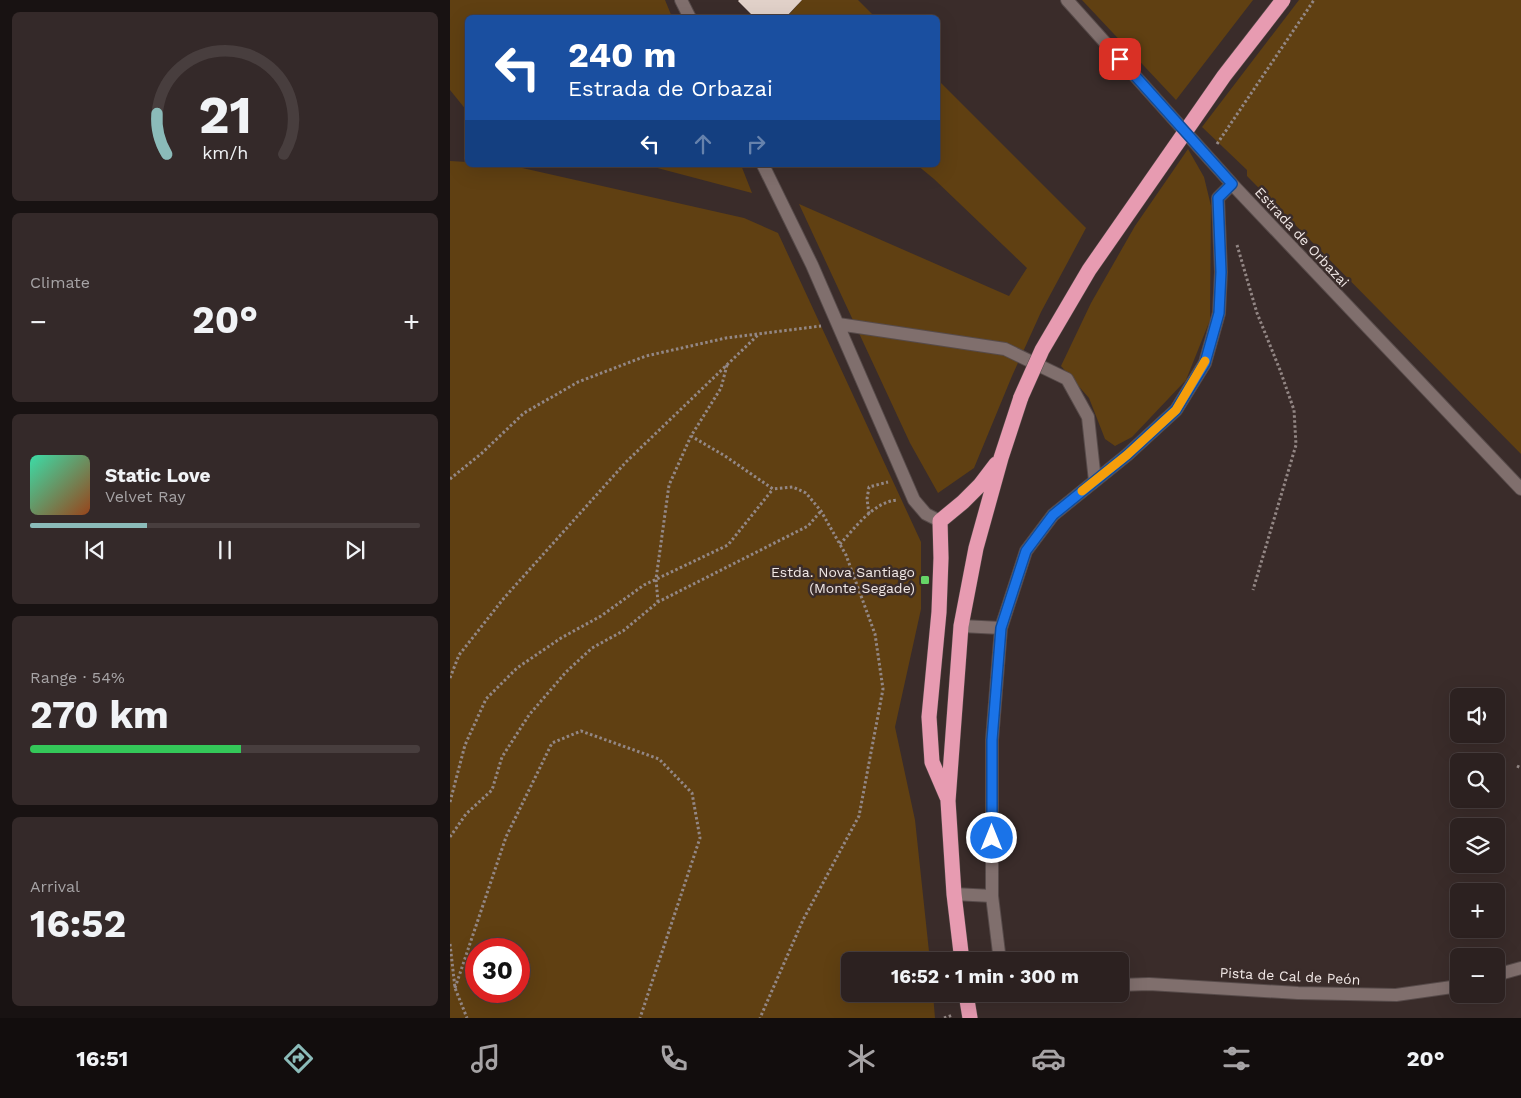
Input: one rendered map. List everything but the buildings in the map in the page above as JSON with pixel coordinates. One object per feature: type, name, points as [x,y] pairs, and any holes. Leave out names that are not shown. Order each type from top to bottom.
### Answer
[{"type":"highway","points":[[961,952],[954,894],[948,800],[961,626],[976,548],[1001,458],[1021,397],[1042,350],[1089,270],[1224,76],[1282,0]]},
{"type":"highway","points":[[948,800],[932,762],[928,718],[939,612],[940,521],[980,485],[1001,458]]},
{"type":"highway","points":[[967,1002],[970,1018]]},
{"type":"street","points":[[681,0],[688,15]]},
{"type":"street","name":"Estrada de Orbazai","points":[[1067,0],[1232,184],[1521,490]]},
{"type":"street","points":[[763,167],[812,265],[903,478],[914,500],[926,514],[940,521]]},
{"type":"street","points":[[999,952],[992,896],[992,740],[1001,628],[1026,551],[1053,515],[1127,455],[1176,410],[1205,363],[1219,313],[1221,272],[1218,198],[1232,184]]},
{"type":"street","points":[[838,324],[1005,349],[1067,379],[1088,417],[1095,481]]},
{"type":"street","points":[[961,626],[1001,628]]},
{"type":"street","points":[[954,894],[992,896]]},
{"type":"street","points":[[1505,972],[1521,968]]},
{"type":"street","name":"Pista de Cal de Peón","points":[[1129,985],[1149,984],[1298,993],[1396,995],[1450,987]]},
{"type":"path","points":[[1207,156],[1314,0]]},
{"type":"path","points":[[1237,244],[1257,314],[1294,410],[1296,445],[1253,590]]},
{"type":"path","points":[[450,479],[482,453],[524,413],[578,382],[646,356],[726,338],[838,324]]},
{"type":"path","points":[[450,678],[459,656],[504,598],[626,462],[759,334]]},
{"type":"path","points":[[658,602],[656,579],[669,485],[691,436],[721,388],[727,365]]},
{"type":"path","points":[[691,436],[725,456],[773,489],[793,487],[806,493],[821,511],[846,554],[875,634],[883,689],[859,816],[803,920],[760,1018]]},
{"type":"path","points":[[869,514],[867,499],[869,487],[903,478]]},
{"type":"path","points":[[450,802],[465,745],[486,699],[524,663],[561,638],[601,616],[656,579],[728,545],[773,489]]},
{"type":"path","points":[[840,544],[869,514],[888,500],[914,500]]},
{"type":"path","points":[[450,837],[466,814],[492,790],[502,757],[529,715],[566,672],[592,648],[623,631],[658,602],[808,526],[821,511]]},
{"type":"path","points":[[455,988],[506,837],[548,751],[552,743],[581,731],[660,759],[692,793],[700,838],[640,1018]]},
{"type":"path","points":[[450,944],[455,988],[467,1018]]},
{"type":"shaded area","points":[[450,0],[665,0],[671,15],[465,15],[465,109],[450,90]]},
{"type":"shaded area","points":[[802,0],[858,0],[873,15],[789,15]]},
{"type":"shaded area","points":[[1082,0],[1253,0],[1176,100]]},
{"type":"shaded area","points":[[1299,0],[1521,0],[1521,454],[1247,176],[1247,170],[1202,127]]},
{"type":"shaded area","points":[[940,82],[1086,228],[1041,312],[974,468],[938,493],[910,443],[799,204],[1009,296],[1027,268],[919,167],[940,167]]},
{"type":"shaded area","points":[[1188,149],[1204,177],[1211,206],[1210,320],[1186,380],[1132,437],[1115,446],[1105,439],[1089,398],[1061,366],[1091,303],[1135,226]]},
{"type":"shaded area","points":[[450,161],[465,162],[465,167],[518,167],[744,218],[778,233],[921,542],[921,609],[895,727],[915,820],[929,952],[841,952],[841,1002],[934,1002],[935,1018],[450,1018]]},
{"type":"shaded area","points":[[654,167],[742,167],[752,193]]},
{"type":"slow traffic","points":[[1082,491],[1127,455],[1176,410],[1205,361]]},
{"type":"place","name":"Estda. Nova Santiago (Monte Segade)","points":[[925,580]]},
{"type":"route","points":[[992,838],[992,740],[1001,628],[1026,551],[1053,515],[1127,455],[1176,410],[1205,363],[1219,313],[1221,272],[1218,198],[1232,184],[1120,59]]}]
